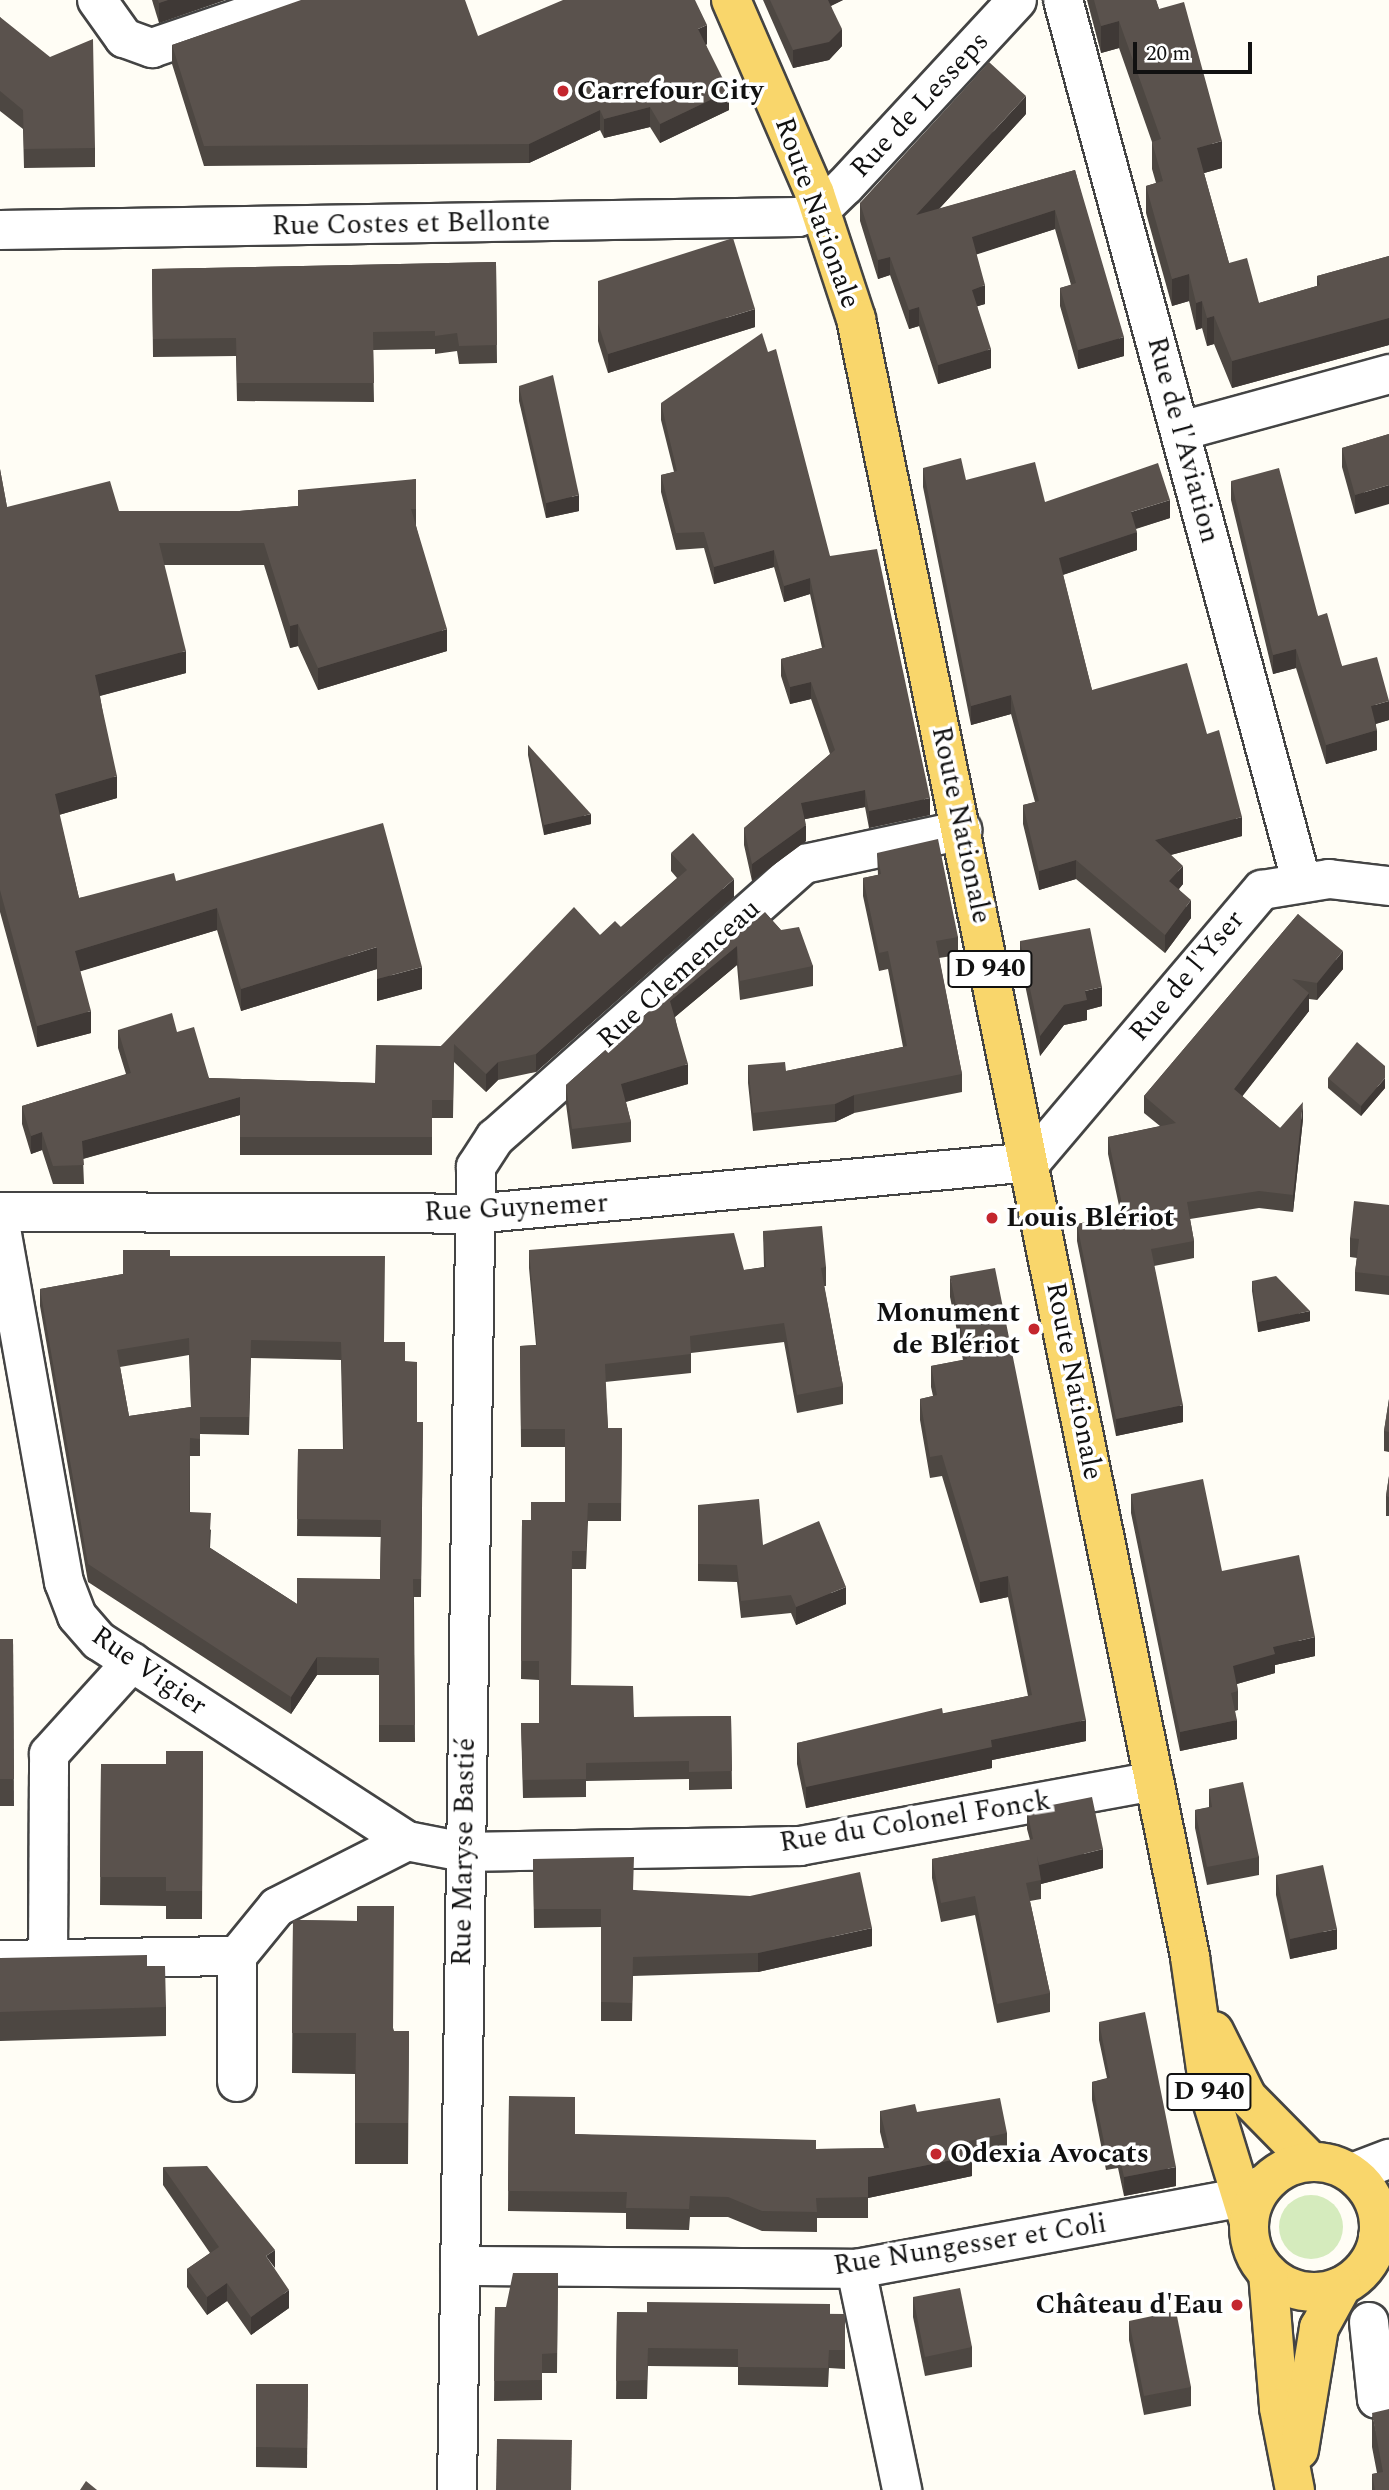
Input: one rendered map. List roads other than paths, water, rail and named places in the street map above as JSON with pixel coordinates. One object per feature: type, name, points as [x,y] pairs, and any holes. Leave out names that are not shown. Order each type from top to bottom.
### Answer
[{"type":"main road","name":"Route Nationale","points":[[731,0],[821,209],[856,319],[1031,1162],[1190,1957],[1209,2091],[1251,2200]]},
{"type":"main road","name":"Route Nationale","points":[[1190,1957],[1233,2076],[1267,2121],[1311,2162]]},
{"type":"main road","points":[[1295,2490],[1279,2408],[1268,2273],[1253,2251],[1251,2200],[1281,2170],[1311,2162],[1352,2173],[1372,2196],[1384,2230],[1366,2266],[1342,2286],[1320,2328],[1301,2417],[1303,2490]]},
{"type":"main road","points":[[1268,2273],[1307,2292],[1342,2286]]},
{"type":"street","points":[[97,0],[124,38],[152,48],[293,0]]},
{"type":"street","name":"Rue de Lesseps","points":[[821,209],[1017,0]]},
{"type":"street","name":"Rue de l'Aviation","points":[[1063,0],[1301,880]]},
{"type":"street","name":"Rue Costes et Bellonte","points":[[0,230],[783,219],[821,209]]},
{"type":"street","points":[[1181,432],[1389,374]]},
{"type":"street","name":"Rue Clemenceau","points":[[473,1214],[474,1180],[486,1147],[804,864],[962,830]]},
{"type":"street","name":"Rue de l'Yser","points":[[1031,1162],[1252,898],[1273,885],[1301,880],[1389,886]]},
{"type":"street","name":"Rue Guynemer","points":[[0,1212],[473,1214],[1031,1162]]},
{"type":"street","name":"Rue Maryse Bastié","points":[[457,2490],[473,1214]]},
{"type":"street","name":"Rue Vigier","points":[[0,1223],[69,1601],[87,1631],[407,1841],[464,1852]]},
{"type":"street","points":[[48,1959],[49,1754],[132,1662]]},
{"type":"street","name":"Rue du Colonel Fonck","points":[[464,1852],[800,1846],[1154,1781]]},
{"type":"street","points":[[237,2082],[237,1956],[277,1907],[407,1841]]},
{"type":"street","points":[[0,1959],[237,1956]]},
{"type":"street","points":[[1352,2173],[1389,2159]]},
{"type":"street","name":"Rue Nungesser et Coli","points":[[460,2266],[856,2269],[1251,2200]]},
{"type":"street","points":[[856,2269],[902,2490]]},
{"type":"street","points":[[1369,2322],[1377,2399],[1389,2399]]},
{"type":"place","name":"Carrefour City","points":[[563,91]]},
{"type":"place","name":"Louis Blériot","points":[[992,1218]]},
{"type":"place","name":"Monument de Blériot","points":[[1034,1329]]},
{"type":"place","name":"Odexia Avocats","points":[[936,2154]]},
{"type":"place","name":"Château d'Eau","points":[[1237,2305]]}]
